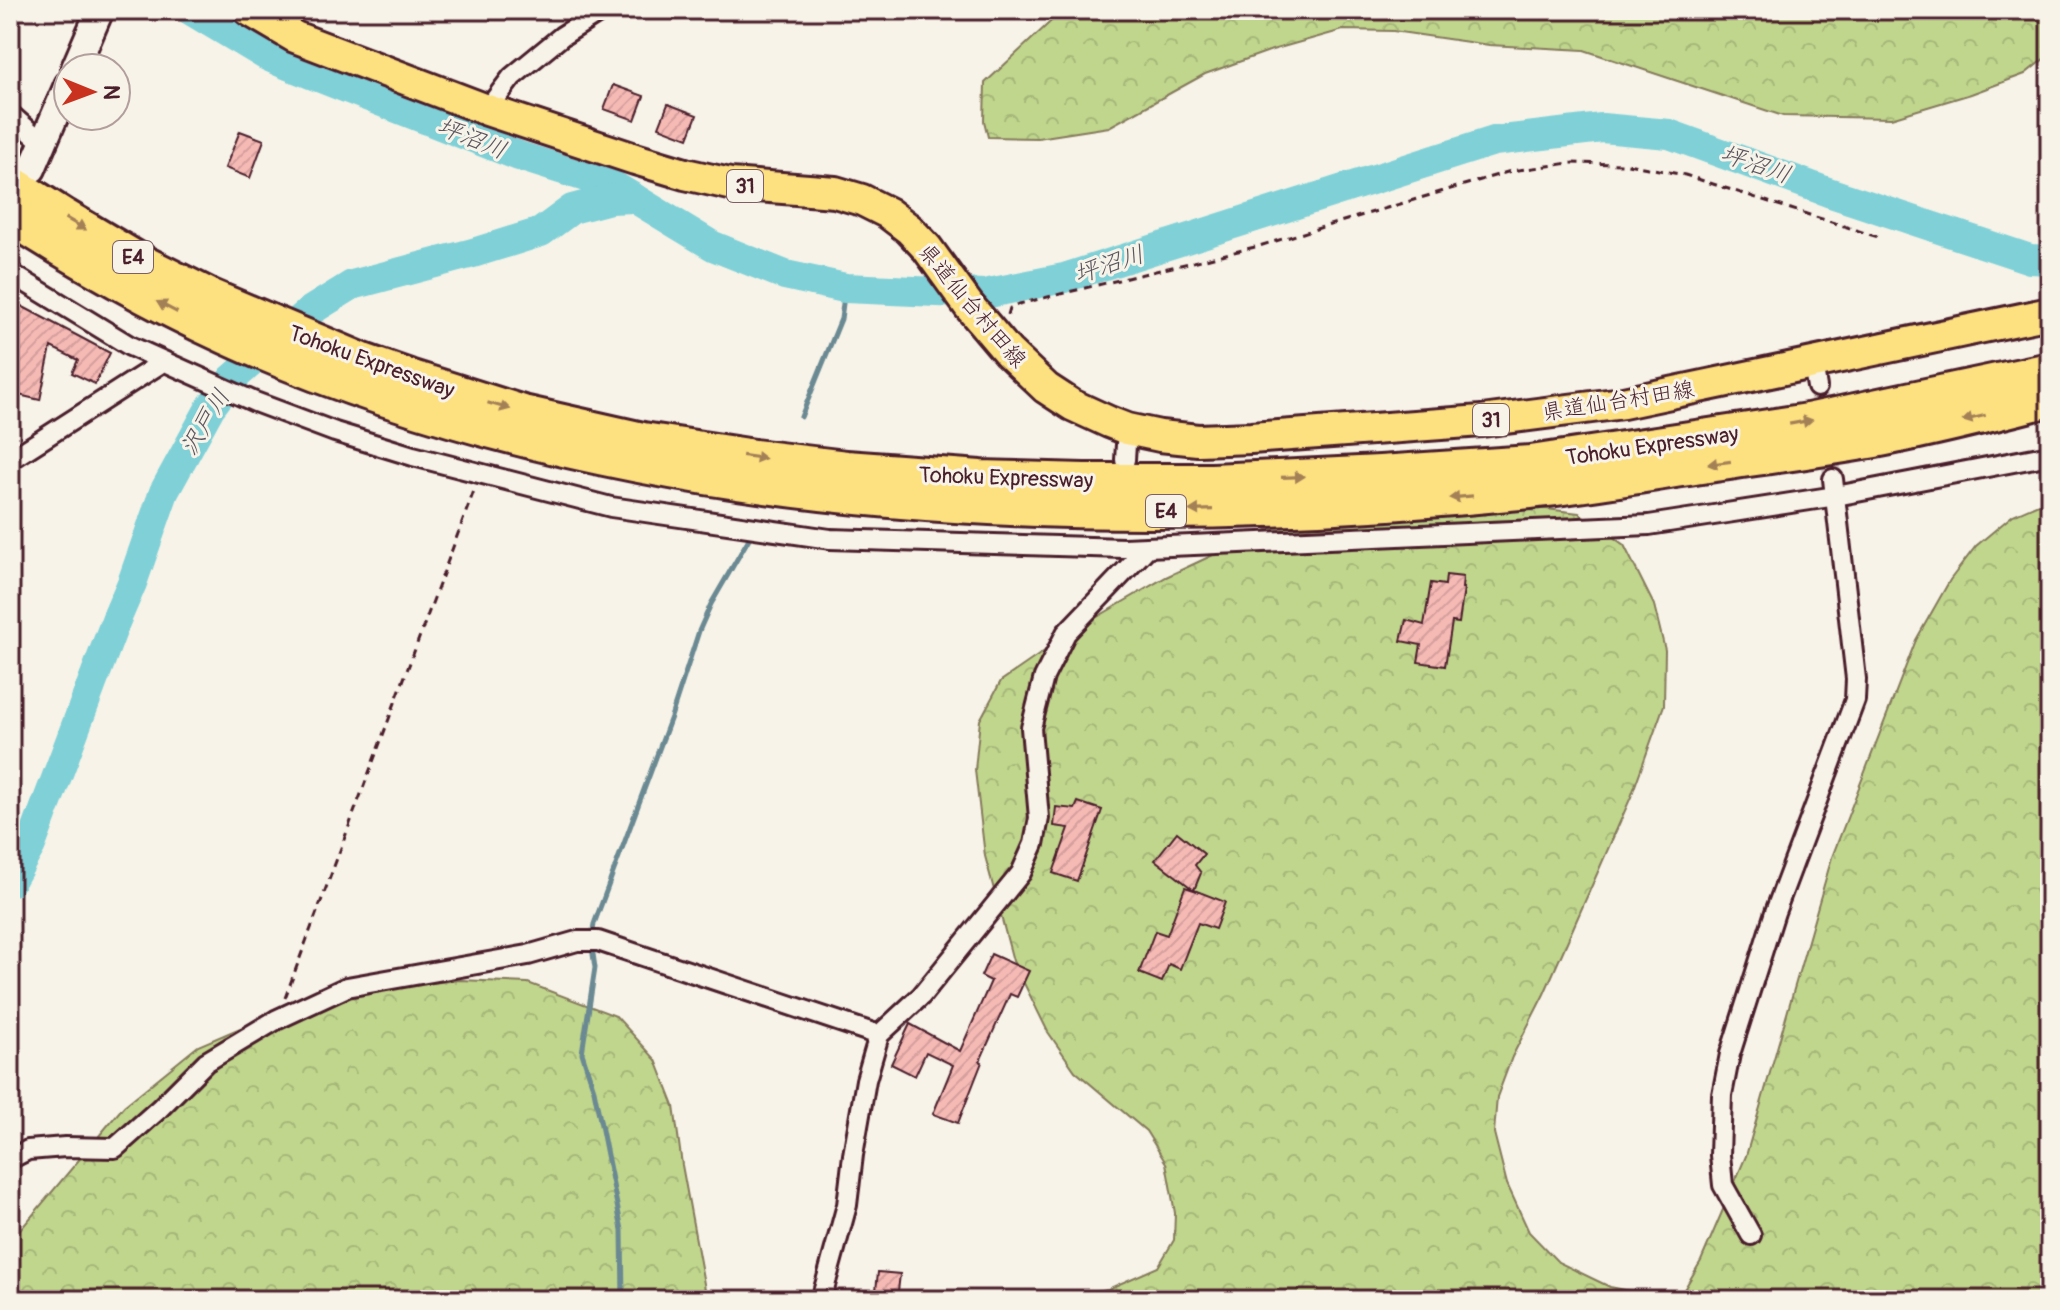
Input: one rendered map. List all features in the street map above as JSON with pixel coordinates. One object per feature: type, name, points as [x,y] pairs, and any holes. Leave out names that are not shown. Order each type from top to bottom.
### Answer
[{"type":"highway","name":"Tohoku Expressway","points":[[21,175],[62,215],[141,262],[211,297],[363,361],[523,413],[643,440],[846,468],[980,478],[1227,480],[1531,463],[1808,421],[2050,370]]},
{"type":"highway","name":"Tohoku Expressway","points":[[10,217],[125,285],[237,341],[348,386],[540,444],[643,466],[835,496],[931,504],[1187,511],[1426,500],[1611,481],[1886,438],[2050,399]]},
{"type":"main road","points":[[82,52],[100,10]]},
{"type":"main road","name":"県道仙台村田線","points":[[249,10],[295,37],[487,110],[685,174],[730,184],[835,192],[862,200],[888,213],[909,229],[1008,352],[1046,388],[1072,405],[1127,429],[1160,436],[1198,440],[1266,437],[1482,421],[1623,403],[1815,376],[2050,313]]},
{"type":"main road","points":[[21,175],[43,143],[52,122]]},
{"type":"street","points":[[487,110],[512,77],[562,36],[603,10]]},
{"type":"street","points":[[10,114],[43,143]]},
{"type":"street","points":[[10,271],[130,346],[255,402],[335,432],[413,456],[611,507],[830,539],[1124,548],[1649,525],[1835,487],[2027,461],[2050,455]]},
{"type":"street","points":[[10,460],[163,362]]},
{"type":"street","points":[[1125,460],[1127,429]]},
{"type":"street","points":[[1751,1235],[1723,1185],[1720,1155],[1722,1095],[1730,1054],[1775,912],[1855,700],[1856,679],[1835,487]]},
{"type":"street","points":[[1124,527],[1124,548]]},
{"type":"street","points":[[821,1300],[847,1205],[866,1080],[879,1035],[921,996],[1021,873],[1034,844],[1039,818],[1031,728],[1044,677],[1066,633],[1148,547]]},
{"type":"street","points":[[10,1159],[28,1150],[115,1148],[206,1062],[276,1020],[347,987],[528,955],[592,940],[879,1035]]},
{"type":"path","points":[[1006,321],[1010,308],[1019,304],[1259,246],[1511,171],[1570,163],[1627,164],[1685,175],[1881,238]]},
{"type":"path","points":[[276,1020],[480,473]]},
{"type":"green space","points":[[1063,10],[2050,10],[2050,54],[2025,74],[1891,118],[1783,116],[1584,50],[1489,45],[1393,31],[1343,30],[1272,50],[1205,74],[1109,127],[1038,138],[988,137],[984,121],[985,83]]},
{"type":"green space","points":[[2050,499],[2050,1300],[1041,1300],[1108,1289],[1158,1267],[1174,1240],[1175,1213],[1166,1163],[1146,1131],[1075,1071],[1048,1032],[1013,961],[985,856],[975,770],[980,720],[1001,681],[1075,630],[1166,577],[1273,527],[1530,507],[1579,513],[1624,545],[1654,605],[1665,650],[1664,705],[1631,797],[1544,994],[1512,1057],[1497,1097],[1494,1133],[1507,1184],[1529,1232],[1558,1262],[1610,1287],[1660,1297],[1682,1293],[1701,1261],[1746,1156],[1832,857],[1916,640],[1950,580],[1976,546],[2013,515]]},
{"type":"green space","points":[[460,980],[528,983],[616,1016],[656,1060],[674,1106],[707,1300],[10,1300],[10,1242],[124,1106],[198,1046],[280,1011],[382,988]]},
{"type":"building","points":[[613,85],[644,96],[635,120],[604,109]]},
{"type":"building","points":[[668,104],[697,115],[688,138],[659,127]]},
{"type":"building","points":[[240,131],[264,140],[250,178],[225,168]]},
{"type":"building","points":[[10,300],[110,353],[95,384],[72,373],[78,360],[51,347],[40,400],[10,393]]},
{"type":"building","points":[[1446,575],[1463,577],[1459,623],[1452,622],[1445,666],[1418,662],[1421,645],[1401,641],[1406,620],[1424,625],[1431,583],[1445,585]]},
{"type":"building","points":[[1078,802],[1102,810],[1077,881],[1053,873],[1069,828],[1054,826],[1056,807],[1075,809]]},
{"type":"building","points":[[1177,832],[1204,854],[1195,865],[1201,873],[1194,890],[1155,860]]},
{"type":"building","points":[[1185,887],[1225,902],[1215,929],[1198,923],[1180,969],[1169,964],[1162,982],[1139,973],[1155,931],[1167,935]]},
{"type":"building","points":[[991,954],[1029,971],[1017,997],[1010,994],[980,1061],[958,1123],[933,1114],[953,1065],[926,1052],[915,1076],[891,1064],[910,1024],[960,1051],[991,981],[981,976]]},
{"type":"building","points":[[878,1272],[900,1274],[897,1300],[875,1300]]},
{"type":"waterway","name":"坪沼川","points":[[190,10],[283,63],[519,156],[614,186],[713,246],[785,275],[845,288],[984,294],[1064,278],[1494,141],[1602,128],[1669,134],[1828,192],[2030,259],[2050,260]]},
{"type":"waterway","name":"沢戸川","points":[[10,882],[31,845],[164,492],[210,408],[232,379],[310,311],[352,285],[541,232],[572,209],[610,199],[634,198]]},
{"type":"waterway","points":[[801,417],[841,319],[845,288]]},
{"type":"waterway","points":[[592,937],[594,924],[671,717],[699,631],[751,535]]},
{"type":"waterway","points":[[592,947],[595,968],[582,1053],[594,1090],[622,1230],[623,1300]]},
{"type":"tunnel","points":[[1817,387],[1833,479]]}]
